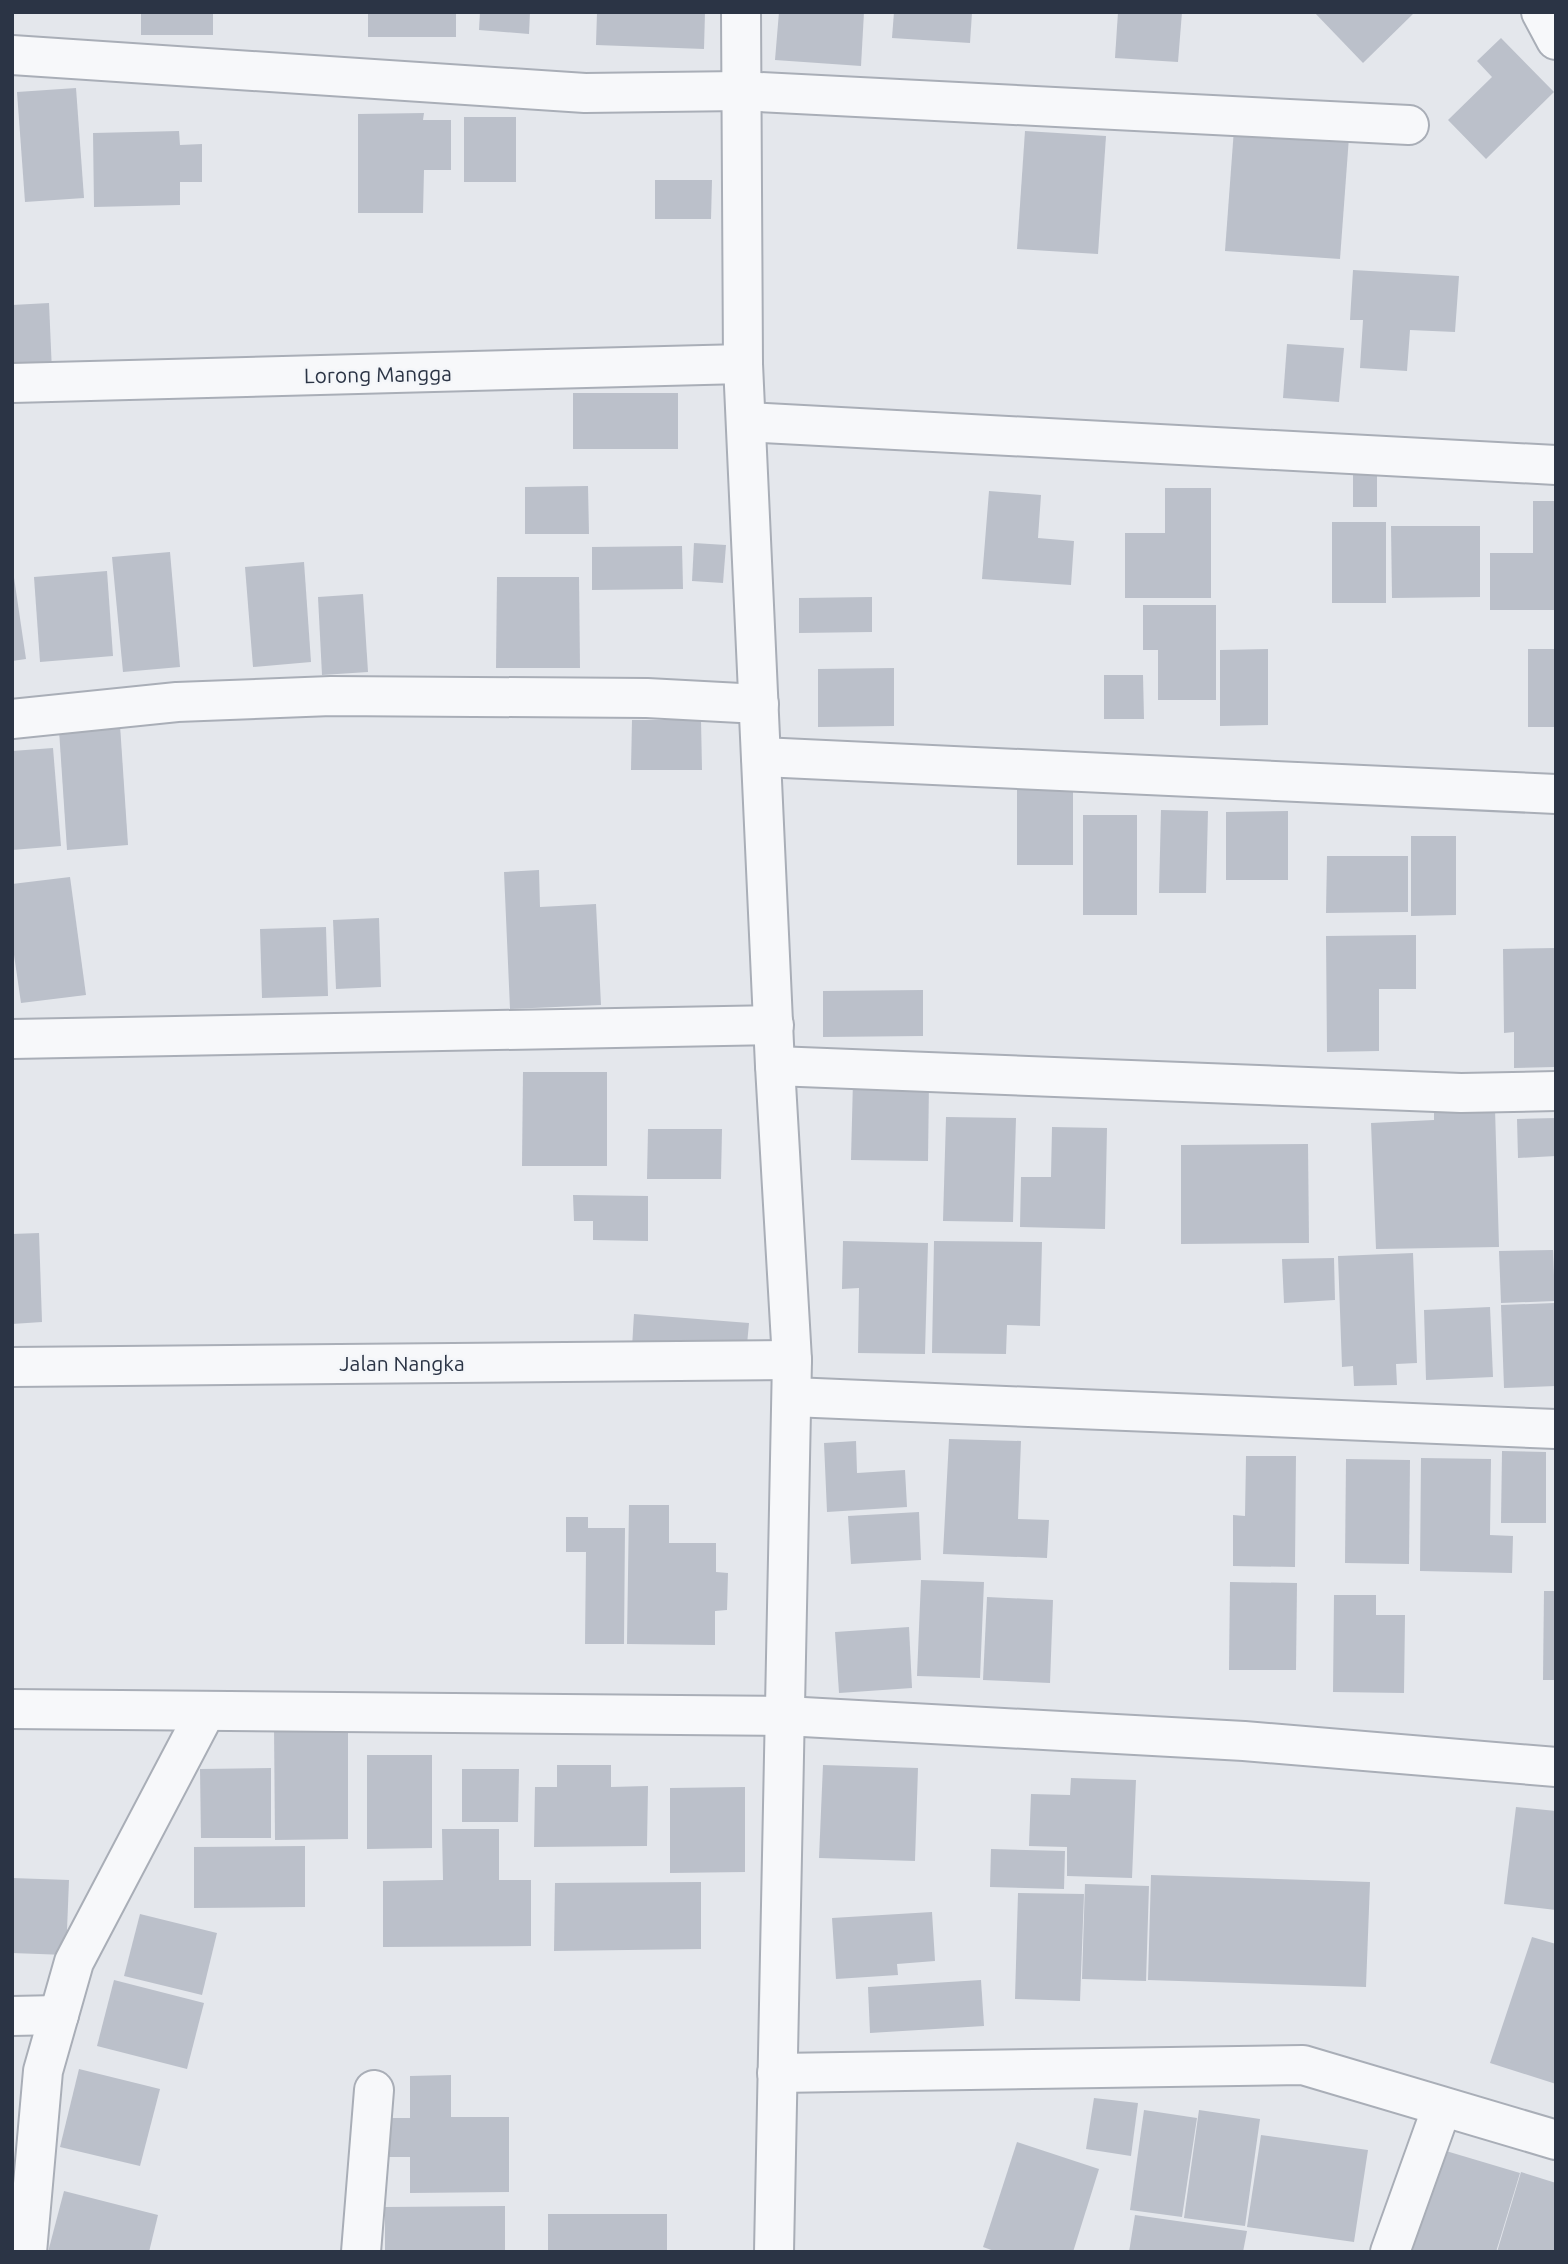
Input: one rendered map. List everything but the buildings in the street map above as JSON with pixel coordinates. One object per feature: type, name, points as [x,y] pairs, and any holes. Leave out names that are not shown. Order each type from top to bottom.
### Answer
[{"type":"street","points":[[741,12],[743,365],[775,1066],[792,1360],[774,2252]]},
{"type":"street","points":[[1541,12],[1556,40]]},
{"type":"street","points":[[12,55],[585,93],[740,91],[1409,125]]},
{"type":"street","name":"Lorong Mangga","points":[[12,383],[743,365]]},
{"type":"street","points":[[746,422],[1556,465]]},
{"type":"street","points":[[12,719],[177,702],[331,695],[647,698],[759,704]]},
{"type":"street","points":[[761,757],[1556,794]]},
{"type":"street","points":[[12,1039],[774,1025]]},
{"type":"street","points":[[775,1066],[1461,1093],[1556,1091]]},
{"type":"street","name":"Jalan Nangka","points":[[12,1367],[792,1360]]},
{"type":"street","points":[[792,1397],[1556,1429]]},
{"type":"street","points":[[12,1709],[785,1716],[1244,1741],[1556,1767]]},
{"type":"street","points":[[27,2252],[43,2071],[74,1962],[206,1711]]},
{"type":"street","points":[[12,2016],[59,2015]]},
{"type":"street","points":[[777,2073],[1303,2065],[1548,2137]]},
{"type":"street","points":[[361,2252],[374,2090]]},
{"type":"street","points":[[1390,2252],[1442,2107]]}]
